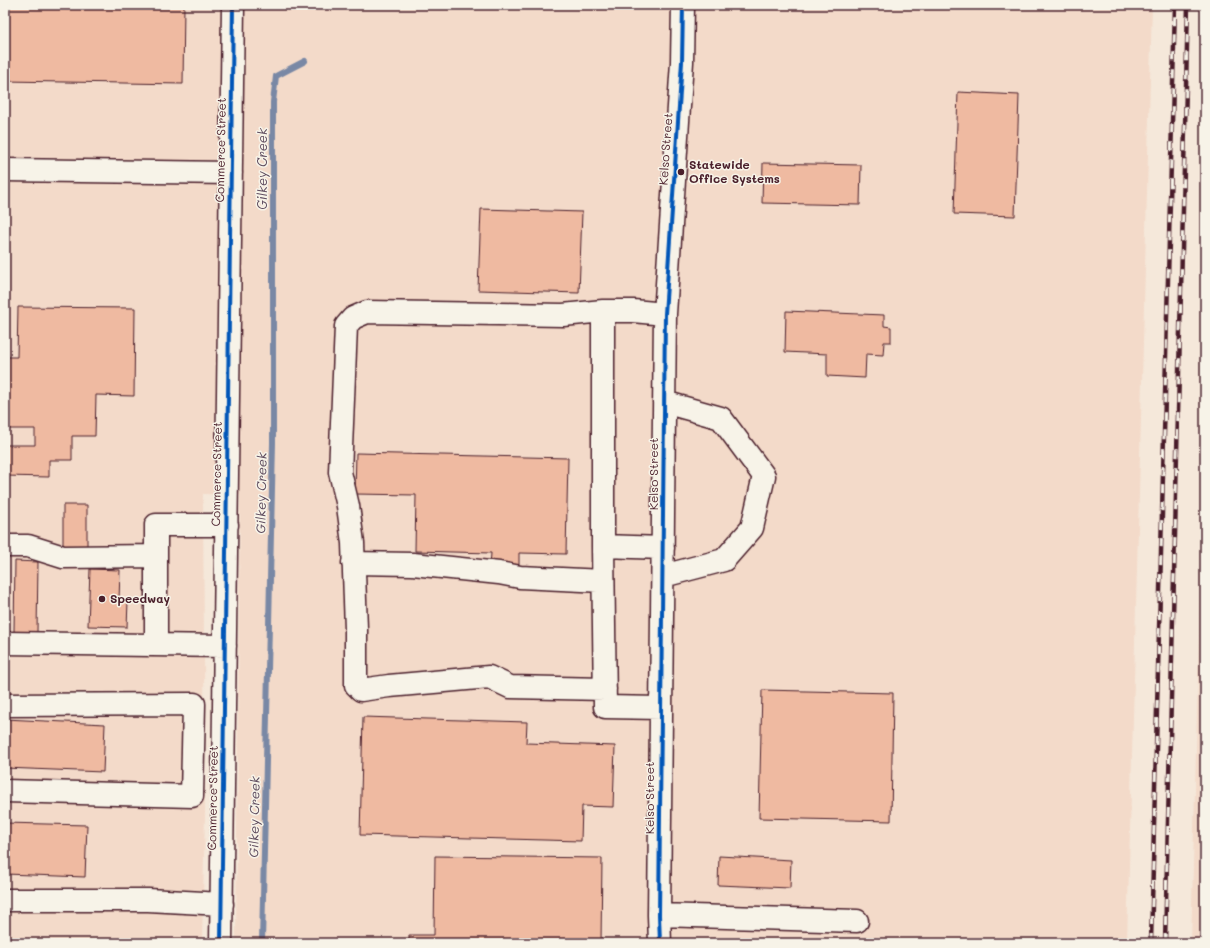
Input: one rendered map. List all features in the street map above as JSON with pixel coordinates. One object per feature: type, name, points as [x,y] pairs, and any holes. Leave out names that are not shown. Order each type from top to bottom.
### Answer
[{"type":"street","name":"Commerce Street","points":[[221,943],[233,5]]},
{"type":"street","name":"Kelso Street","points":[[660,943],[660,708],[663,576],[665,314],[682,62],[683,5]]},
{"type":"street","points":[[5,170],[231,173]]},
{"type":"street","points":[[603,311],[602,546],[605,707],[660,708]]},
{"type":"street","points":[[605,689],[510,687],[489,677],[361,690],[356,685],[353,543],[348,506],[340,472],[346,326],[353,318],[367,312],[563,315],[603,311],[633,311],[665,314]]},
{"type":"street","points":[[663,576],[724,560],[752,528],[764,476],[721,418],[664,402]]},
{"type":"street","points":[[156,645],[156,525],[226,525]]},
{"type":"street","points":[[5,546],[28,546],[63,557],[156,556]]},
{"type":"street","points":[[602,546],[663,548]]},
{"type":"street","points":[[353,563],[413,564],[499,573],[520,577],[603,581]]},
{"type":"street","points":[[5,643],[225,646]]},
{"type":"street","points":[[5,705],[194,704],[192,796],[5,792]]},
{"type":"street","points":[[5,900],[148,900],[222,904]]},
{"type":"street","points":[[659,916],[857,921]]},
{"type":"shaded area","points":[[5,5],[1152,5],[1127,943],[236,943],[240,495],[203,494],[205,815],[202,943],[5,943]]},
{"type":"shaded area","points":[[1205,407],[1205,943],[1191,943]]},
{"type":"building","points":[[5,5],[184,5],[183,84],[5,81]]},
{"type":"building","points":[[958,92],[1019,95],[1015,216],[954,214]]},
{"type":"building","points":[[763,163],[861,165],[860,205],[762,203]]},
{"type":"building","points":[[481,209],[582,212],[579,293],[478,290]]},
{"type":"building","points":[[18,307],[135,308],[134,396],[96,395],[95,436],[72,436],[72,460],[49,460],[49,477],[5,476],[5,445],[35,445],[35,429],[5,429],[5,357],[17,357]]},
{"type":"building","points":[[786,311],[884,315],[884,326],[891,327],[891,342],[884,342],[883,355],[866,354],[865,378],[827,376],[827,354],[785,352]]},
{"type":"building","points":[[356,453],[568,458],[566,554],[519,553],[519,567],[490,567],[491,553],[415,551],[416,495],[355,494]]},
{"type":"building","points":[[63,505],[87,505],[87,552],[63,551]]},
{"type":"building","points":[[15,561],[38,562],[37,632],[14,632]]},
{"type":"building","points":[[90,569],[120,570],[119,601],[128,601],[127,627],[88,626]]},
{"type":"building","points":[[762,690],[893,693],[891,821],[759,818]]},
{"type":"building","points":[[363,717],[527,722],[526,743],[615,746],[613,807],[582,806],[581,841],[360,835]]},
{"type":"building","points":[[5,719],[105,724],[103,772],[5,768]]},
{"type":"building","points":[[5,823],[87,825],[85,877],[5,874]]},
{"type":"building","points":[[435,856],[602,858],[601,943],[409,943],[409,935],[434,935]]},
{"type":"building","points":[[719,856],[791,860],[790,888],[718,885]]},
{"type":"waterway","name":"Gilkey Creek","points":[[262,943],[273,443],[273,102],[276,76],[305,61]]},
{"type":"railway","points":[[1151,943],[1175,5]]},
{"type":"railway","points":[[1165,943],[1188,5]]},
{"type":"cycle path","points":[[221,943],[233,5]]},
{"type":"cycle path","points":[[660,943],[659,915],[665,314],[682,62],[683,5]]},
{"type":"place","name":"Statewide Office Systems","points":[[681,172]]},
{"type":"place","name":"Speedway","points":[[102,599]]}]
